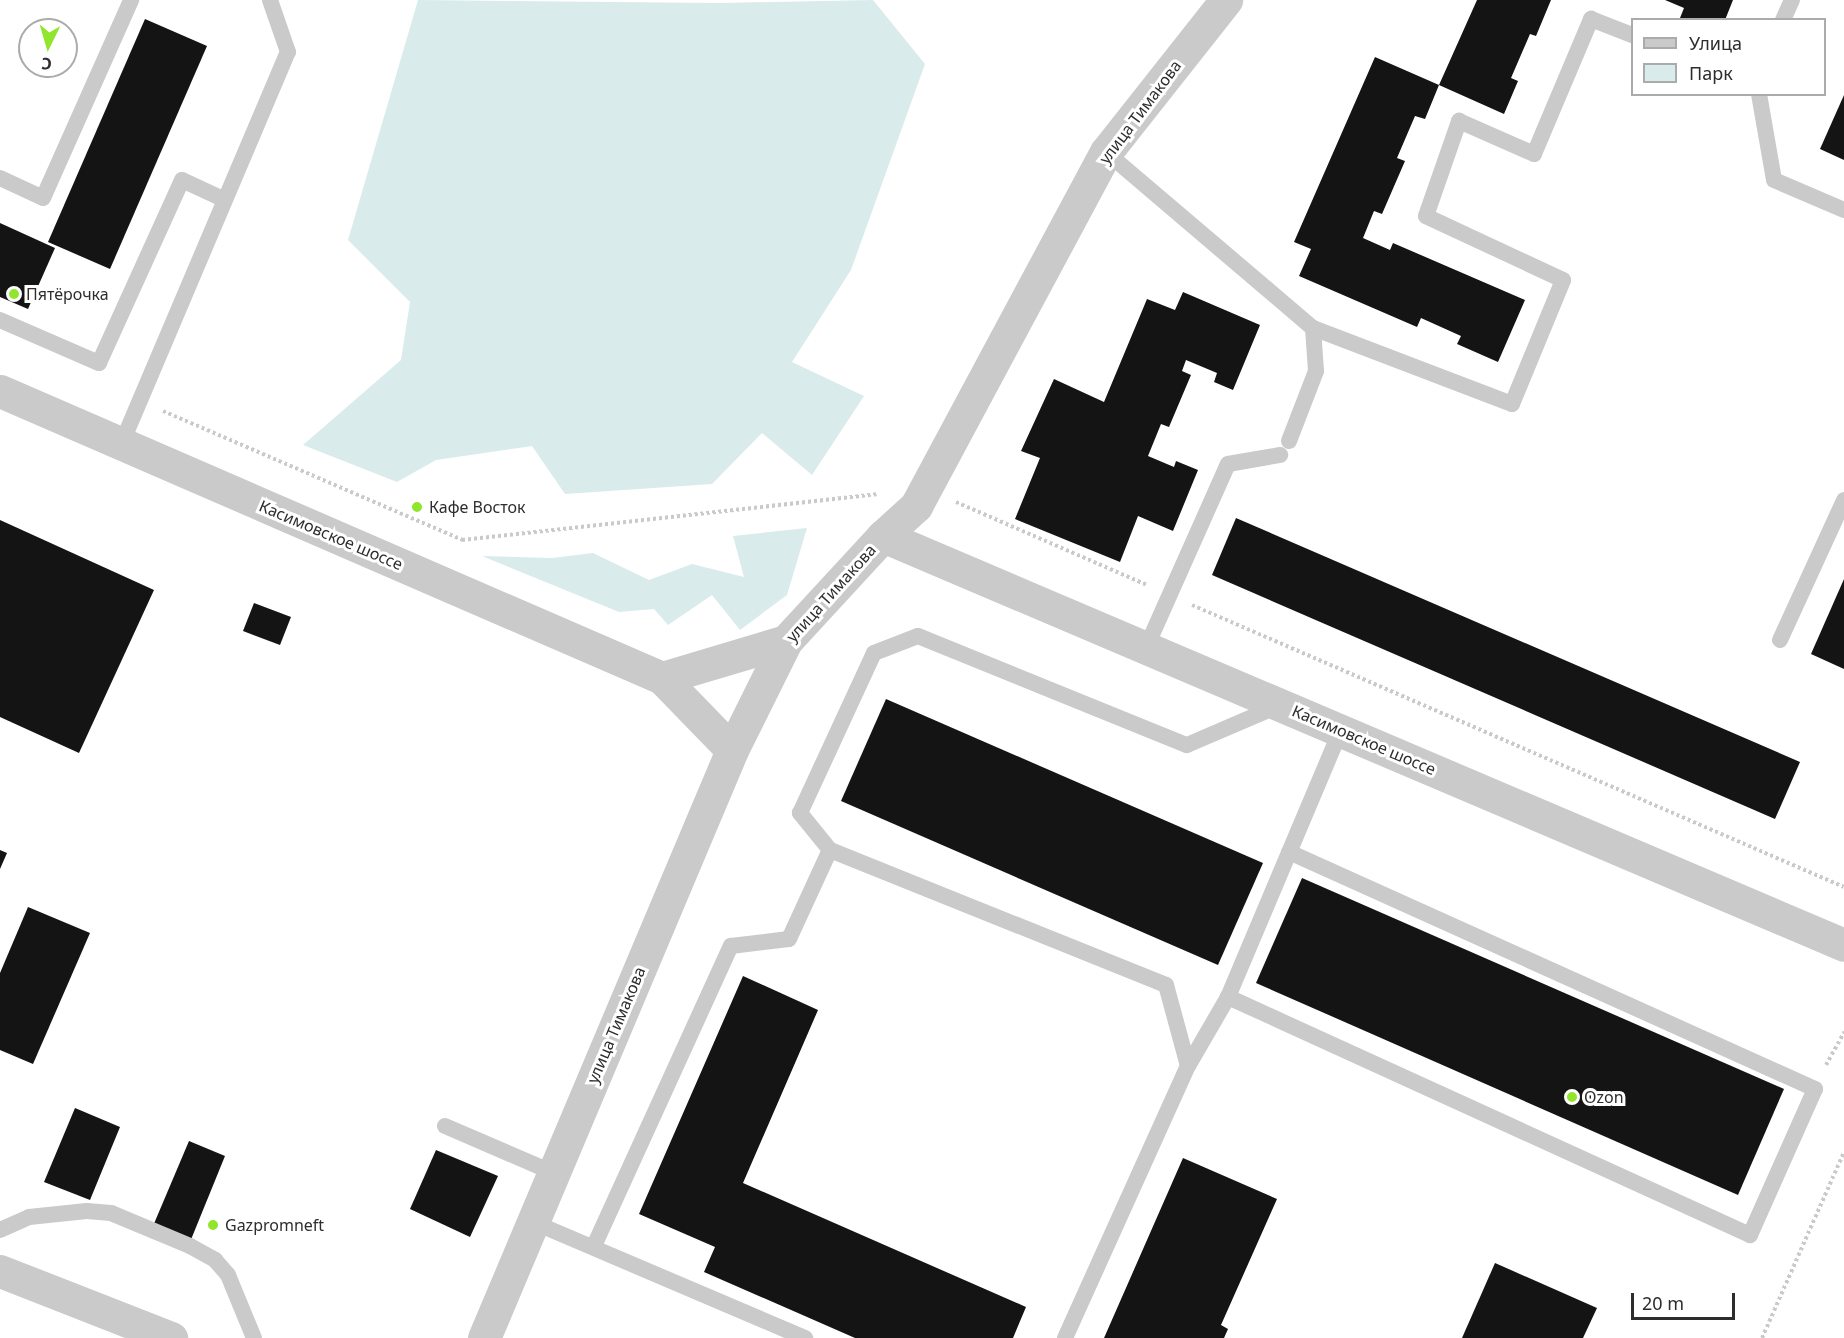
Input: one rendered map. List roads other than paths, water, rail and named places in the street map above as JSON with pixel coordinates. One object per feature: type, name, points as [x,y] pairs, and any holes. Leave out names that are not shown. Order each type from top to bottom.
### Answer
[{"type":"street","name":"улица Тимакова","points":[[484,1338],[732,750],[786,642],[883,536],[916,506],[1106,152],[1226,0]]},
{"type":"street","name":"Касимовское шоссе","points":[[0,391],[122,446],[662,678],[732,750]]},
{"type":"street","name":"Касимовское шоссе","points":[[883,536],[1844,945]]},
{"type":"street","points":[[662,678],[786,642]]},
{"type":"street","points":[[0,1271],[171,1338]]},
{"type":"lane","points":[[0,178],[43,198],[131,0]]},
{"type":"lane","points":[[122,446],[288,52],[270,0]]},
{"type":"lane","points":[[1785,18],[1792,0]]},
{"type":"lane","points":[[1106,152],[1313,328],[1512,404],[1563,280],[1426,216],[1459,121],[1534,154],[1591,19],[1631,35]]},
{"type":"lane","points":[[1759,96],[1774,180],[1844,210]]},
{"type":"lane","points":[[0,320],[99,363],[182,180],[225,200]]},
{"type":"lane","points":[[1146,648],[1228,464],[1285,448],[1316,370],[1313,328]]},
{"type":"lane","points":[[1780,640],[1844,500]]},
{"type":"lane","points":[[1188,1066],[1166,985],[830,850],[800,813],[874,653],[918,636],[1187,745],[1281,704]]},
{"type":"lane","points":[[1065,1338],[1188,1066],[1228,997],[1341,729]]},
{"type":"lane","points":[[594,1246],[731,946],[789,939],[830,850]]},
{"type":"lane","points":[[1228,997],[1750,1235],[1815,1089],[1289,852]]},
{"type":"lane","points":[[445,1126],[554,1173]]},
{"type":"lane","points":[[0,1230],[29,1217],[87,1211],[111,1213],[180,1242],[215,1260],[228,1275],[254,1338]]},
{"type":"lane","points":[[533,1222],[594,1246],[805,1338]]},
{"type":"place","name":"Пятёрочка","points":[[14,294]]},
{"type":"place","name":"Кафе Восток","points":[[417,507]]},
{"type":"place","name":"Ozon","points":[[1572,1097]]},
{"type":"place","name":"Gazpromneft","points":[[213,1225]]}]
